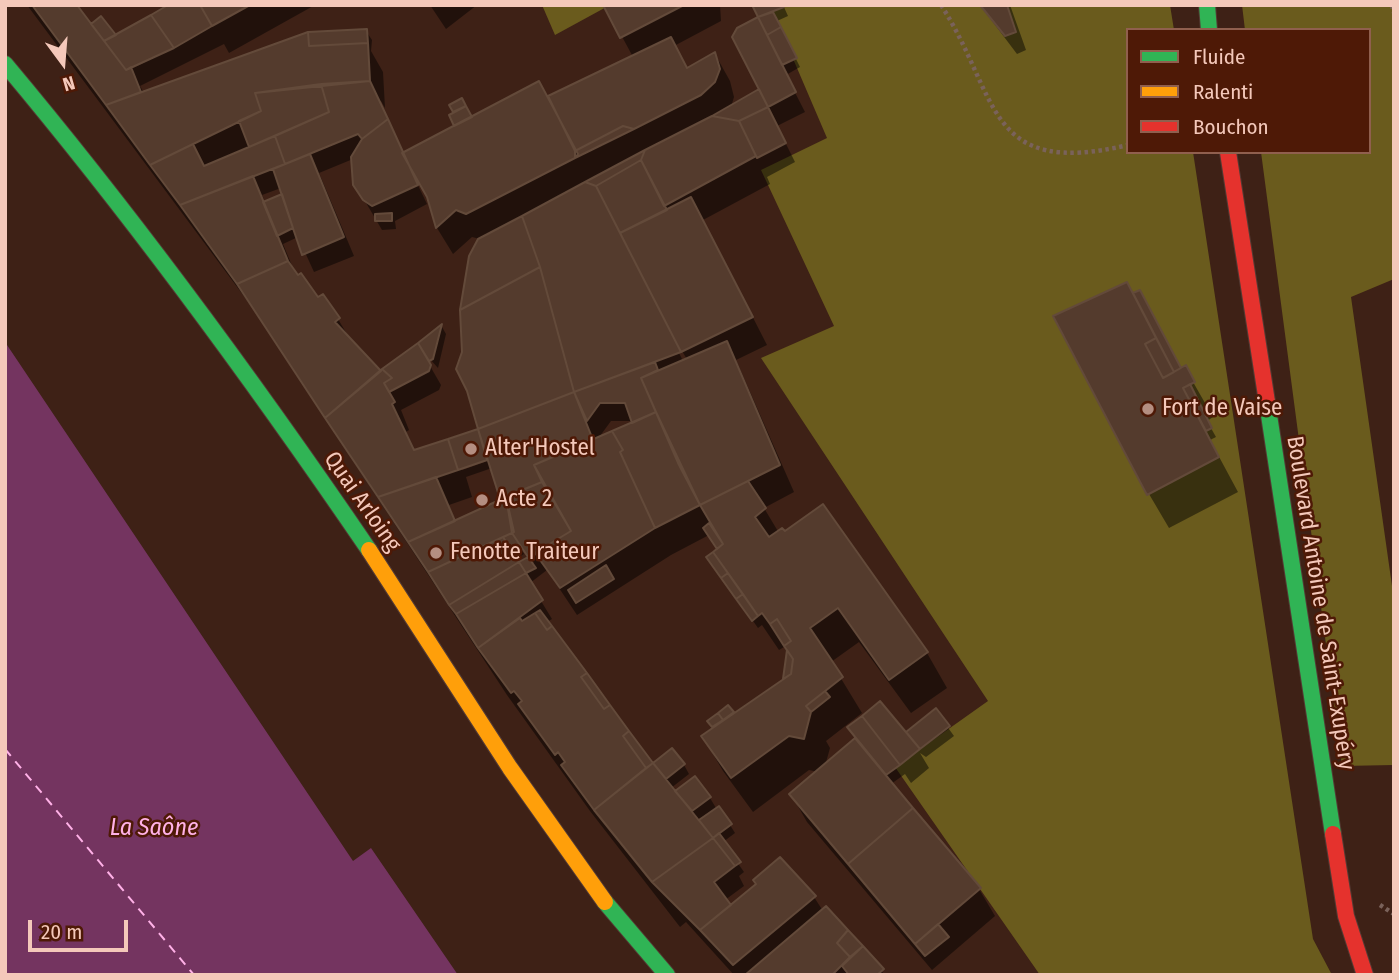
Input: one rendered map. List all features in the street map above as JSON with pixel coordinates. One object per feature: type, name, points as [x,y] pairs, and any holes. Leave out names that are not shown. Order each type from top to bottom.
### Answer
[{"type":"main road","points":[[1207,5],[1209,28]]},
{"type":"main road","name":"Quai Arloing","points":[[5,64],[78,149],[222,345],[368,548],[551,826],[641,947],[667,975]]},
{"type":"main road","name":"Boulevard Antoine de Saint-Exupéry","points":[[1228,154],[1346,916],[1366,975]]},
{"type":"path","points":[[941,5],[957,30],[988,103],[1018,139],[1045,151],[1099,152],[1126,145]]},
{"type":"path","points":[[1392,5],[1394,13]]},
{"type":"shaded area","points":[[542,5],[610,5],[555,35]]},
{"type":"shaded area","points":[[770,5],[1170,5],[1174,28],[1126,28],[1126,154],[1193,154],[1313,939],[1332,975],[1040,975],[895,767],[988,701],[761,358],[834,326],[761,170],[827,138]]},
{"type":"shaded area","points":[[1242,5],[1394,5],[1394,279],[1351,297],[1394,600],[1394,765],[1342,766],[1261,154],[1371,154],[1371,28],[1245,28]]},
{"type":"water","name":"La Saône","points":[[5,342],[353,861],[371,848],[458,975],[5,975]]},
{"type":"building","points":[[32,5],[77,5],[126,70],[131,67],[141,92],[106,105]]},
{"type":"building","points":[[168,5],[200,5],[212,26],[174,48],[151,15]]},
{"type":"building","points":[[200,5],[250,5],[212,26]]},
{"type":"building","points":[[603,5],[684,5],[620,38]]},
{"type":"building","points":[[752,5],[784,5],[784,7],[758,17]]},
{"type":"building","points":[[980,5],[1007,5],[1016,32],[1005,36]]},
{"type":"building","points":[[773,12],[781,27],[767,35],[758,17]]},
{"type":"building","points":[[151,15],[174,48],[126,70],[104,41]]},
{"type":"building","points":[[101,16],[116,35],[104,41],[91,24]]},
{"type":"building","points":[[758,17],[796,92],[768,107],[732,37],[737,28]]},
{"type":"building","points":[[781,27],[797,58],[782,65],[767,35]]},
{"type":"building","points":[[367,29],[368,43],[309,46],[308,32]]},
{"type":"building","points":[[308,32],[309,46],[368,43],[370,81],[255,93],[261,111],[150,165],[106,105]]},
{"type":"building","points":[[671,37],[687,68],[715,52],[720,69],[715,82],[701,95],[634,129],[623,126],[575,151],[548,96]]},
{"type":"building","points":[[370,81],[388,119],[362,139],[358,134],[285,164],[275,136],[329,112],[321,84]]},
{"type":"building","points":[[539,81],[578,154],[575,158],[466,214],[456,210],[436,228],[427,197],[402,153]]},
{"type":"building","points":[[321,84],[329,112],[249,147],[239,121],[261,111],[255,93]]},
{"type":"building","points":[[759,89],[768,107],[739,121],[712,116]]},
{"type":"building","points":[[462,98],[466,106],[453,112],[449,105]]},
{"type":"building","points":[[466,106],[472,117],[454,126],[449,115]]},
{"type":"building","points":[[768,107],[786,143],[757,158],[739,121]]},
{"type":"building","points":[[712,116],[739,121],[756,156],[664,206],[641,160],[645,150]]},
{"type":"building","points":[[388,119],[418,185],[372,206],[363,200],[353,185],[351,157],[362,139]]},
{"type":"building","points":[[623,126],[634,129],[575,158],[575,151]]},
{"type":"building","points":[[275,136],[285,164],[180,205],[150,165],[193,144],[204,166]]},
{"type":"building","points":[[645,150],[641,160],[596,186],[585,182]]},
{"type":"building","points":[[310,154],[344,237],[302,255],[273,169]]},
{"type":"building","points":[[641,160],[667,210],[620,233],[596,186]]},
{"type":"building","points":[[253,176],[288,261],[237,284],[180,205]]},
{"type":"building","points":[[585,182],[596,186],[681,352],[574,392],[540,267],[522,216]]},
{"type":"building","points":[[282,194],[293,228],[277,236],[263,202]]},
{"type":"building","points":[[691,197],[753,317],[681,352],[620,233]]},
{"type":"building","points":[[392,213],[392,221],[375,221],[375,214]]},
{"type":"building","points":[[522,216],[540,267],[460,310],[469,256],[478,239]]},
{"type":"building","points":[[288,261],[298,275],[301,273],[318,297],[323,294],[340,318],[335,322],[381,371],[325,418],[237,284]]},
{"type":"building","points":[[540,267],[574,392],[478,429],[467,391],[456,369],[462,352],[460,310]]},
{"type":"building","name":"Fort de Vaise","points":[[1127,282],[1156,338],[1145,344],[1163,378],[1186,365],[1195,382],[1183,388],[1219,457],[1147,495],[1053,316]]},
{"type":"building","points":[[1140,290],[1181,368],[1174,372],[1133,293]]},
{"type":"building","points":[[442,324],[433,359],[429,361],[418,343]]},
{"type":"building","points":[[1156,338],[1174,372],[1163,378],[1145,344]]},
{"type":"building","points":[[727,341],[780,465],[700,505],[679,465],[641,378]]},
{"type":"building","points":[[418,343],[431,365],[429,371],[389,392],[384,383],[392,378],[382,369]]},
{"type":"building","points":[[655,362],[658,370],[641,378],[656,412],[632,423],[625,403],[600,403],[587,421],[574,392]]},
{"type":"building","points":[[382,369],[392,378],[384,383],[395,402],[392,404],[414,450],[448,439],[458,470],[378,497],[325,418]]},
{"type":"building","points":[[1190,384],[1212,428],[1206,431],[1183,388]]},
{"type":"building","points":[[574,392],[593,440],[534,465],[542,482],[500,499],[478,429]]},
{"type":"building","points":[[656,412],[700,505],[655,528],[620,452],[623,450],[612,431]]},
{"type":"building","points":[[478,429],[487,460],[458,470],[448,439]]},
{"type":"building","points":[[612,431],[623,450],[620,452],[655,528],[560,588],[535,553],[571,531],[534,465]]},
{"type":"building","points":[[436,477],[455,521],[408,542],[378,497]]},
{"type":"building","points":[[748,481],[766,508],[755,517],[769,537],[782,528],[785,531],[823,504],[928,652],[889,680],[838,608],[810,628],[843,677],[806,706],[811,712],[804,739],[789,736],[731,778],[701,736],[791,674],[793,659],[784,646],[791,641],[777,619],[770,624],[762,613],[758,616],[713,552],[723,544],[700,505]]},
{"type":"building","points":[[542,482],[571,531],[528,557],[512,533],[506,497]]},
{"type":"building","points":[[506,497],[514,532],[428,572],[408,542]]},
{"type":"building","points":[[709,523],[723,544],[717,549],[703,528]]},
{"type":"building","points":[[512,533],[520,545],[511,550],[503,537]]},
{"type":"building","points":[[503,537],[519,562],[449,605],[428,572]]},
{"type":"building","points":[[713,552],[728,573],[721,578],[706,557]]},
{"type":"building","points":[[528,557],[536,568],[526,573],[519,562]]},
{"type":"building","points":[[519,562],[526,573],[456,614],[449,605]]},
{"type":"building","points":[[606,565],[614,579],[576,603],[568,590]]},
{"type":"building","points":[[526,573],[543,600],[478,648],[456,614]]},
{"type":"building","points":[[728,573],[743,594],[736,599],[721,578]]},
{"type":"building","points":[[743,594],[758,616],[752,621],[736,599]]},
{"type":"building","points":[[540,610],[552,626],[547,630],[535,613]]},
{"type":"building","points":[[535,613],[547,630],[552,626],[587,673],[581,677],[604,709],[610,705],[629,731],[623,736],[646,768],[594,810],[561,765],[565,762],[558,752],[555,755],[518,704],[522,701],[514,691],[511,693],[478,648],[520,618],[522,621]]},
{"type":"building","points":[[777,619],[791,641],[784,646],[770,624]]},
{"type":"building","points":[[787,650],[793,659],[791,674],[783,679]]},
{"type":"building","points":[[587,673],[610,705],[604,709],[581,677]]},
{"type":"building","points":[[825,691],[830,697],[811,712],[806,706]]},
{"type":"building","points":[[880,701],[920,749],[900,765],[862,716]]},
{"type":"building","points":[[728,705],[734,712],[723,720],[718,713]]},
{"type":"building","points":[[936,708],[950,726],[920,749],[906,732]]},
{"type":"building","points":[[718,713],[723,720],[712,727],[707,721]]},
{"type":"building","points":[[862,716],[900,765],[886,775],[847,727]]},
{"type":"building","points":[[629,731],[653,763],[646,768],[623,736]]},
{"type":"building","points":[[855,738],[913,808],[848,864],[789,794]]},
{"type":"building","points":[[672,748],[685,764],[666,779],[653,763]]},
{"type":"building","points":[[653,763],[713,838],[652,882],[594,810]]},
{"type":"building","points":[[695,776],[711,797],[692,811],[675,791]]},
{"type":"building","points":[[719,806],[732,824],[713,838],[699,820]]},
{"type":"building","points":[[913,808],[981,888],[915,944],[848,864]]},
{"type":"building","points":[[719,833],[741,862],[735,866],[713,838]]},
{"type":"building","points":[[713,838],[735,866],[714,882],[731,905],[700,930],[652,882]]},
{"type":"building","points":[[780,857],[816,896],[733,965],[700,930],[756,884],[753,880]]},
{"type":"building","points":[[826,906],[848,930],[837,943],[850,957],[832,975],[745,975]]},
{"type":"building","points":[[938,924],[949,937],[925,956],[915,944]]},
{"type":"building","points":[[848,930],[863,946],[850,957],[837,943]]},
{"type":"building","points":[[863,946],[884,969],[877,975],[849,975],[842,966]]},
{"type":"ferry route","points":[[5,749],[194,975]]},
{"type":"traffic: fast","points":[[1207,5],[1209,28]]},
{"type":"traffic: fast","points":[[5,64],[101,182],[193,302],[369,550]]},
{"type":"traffic: fast","points":[[1267,402],[1333,834]]},
{"type":"traffic: fast","points":[[605,902],[667,975]]},
{"type":"traffic: slow","points":[[369,550],[510,768],[605,902]]},
{"type":"traffic: jam","points":[[1228,154],[1267,402]]},
{"type":"traffic: jam","points":[[1333,834],[1346,916],[1365,975]]},
{"type":"place","name":"Fort de Vaise","points":[[1148,409]]},
{"type":"place","name":"Alter'Hostel","points":[[471,449]]},
{"type":"place","name":"Acte 2","points":[[482,500]]},
{"type":"place","name":"Fenotte Traiteur","points":[[436,553]]}]
